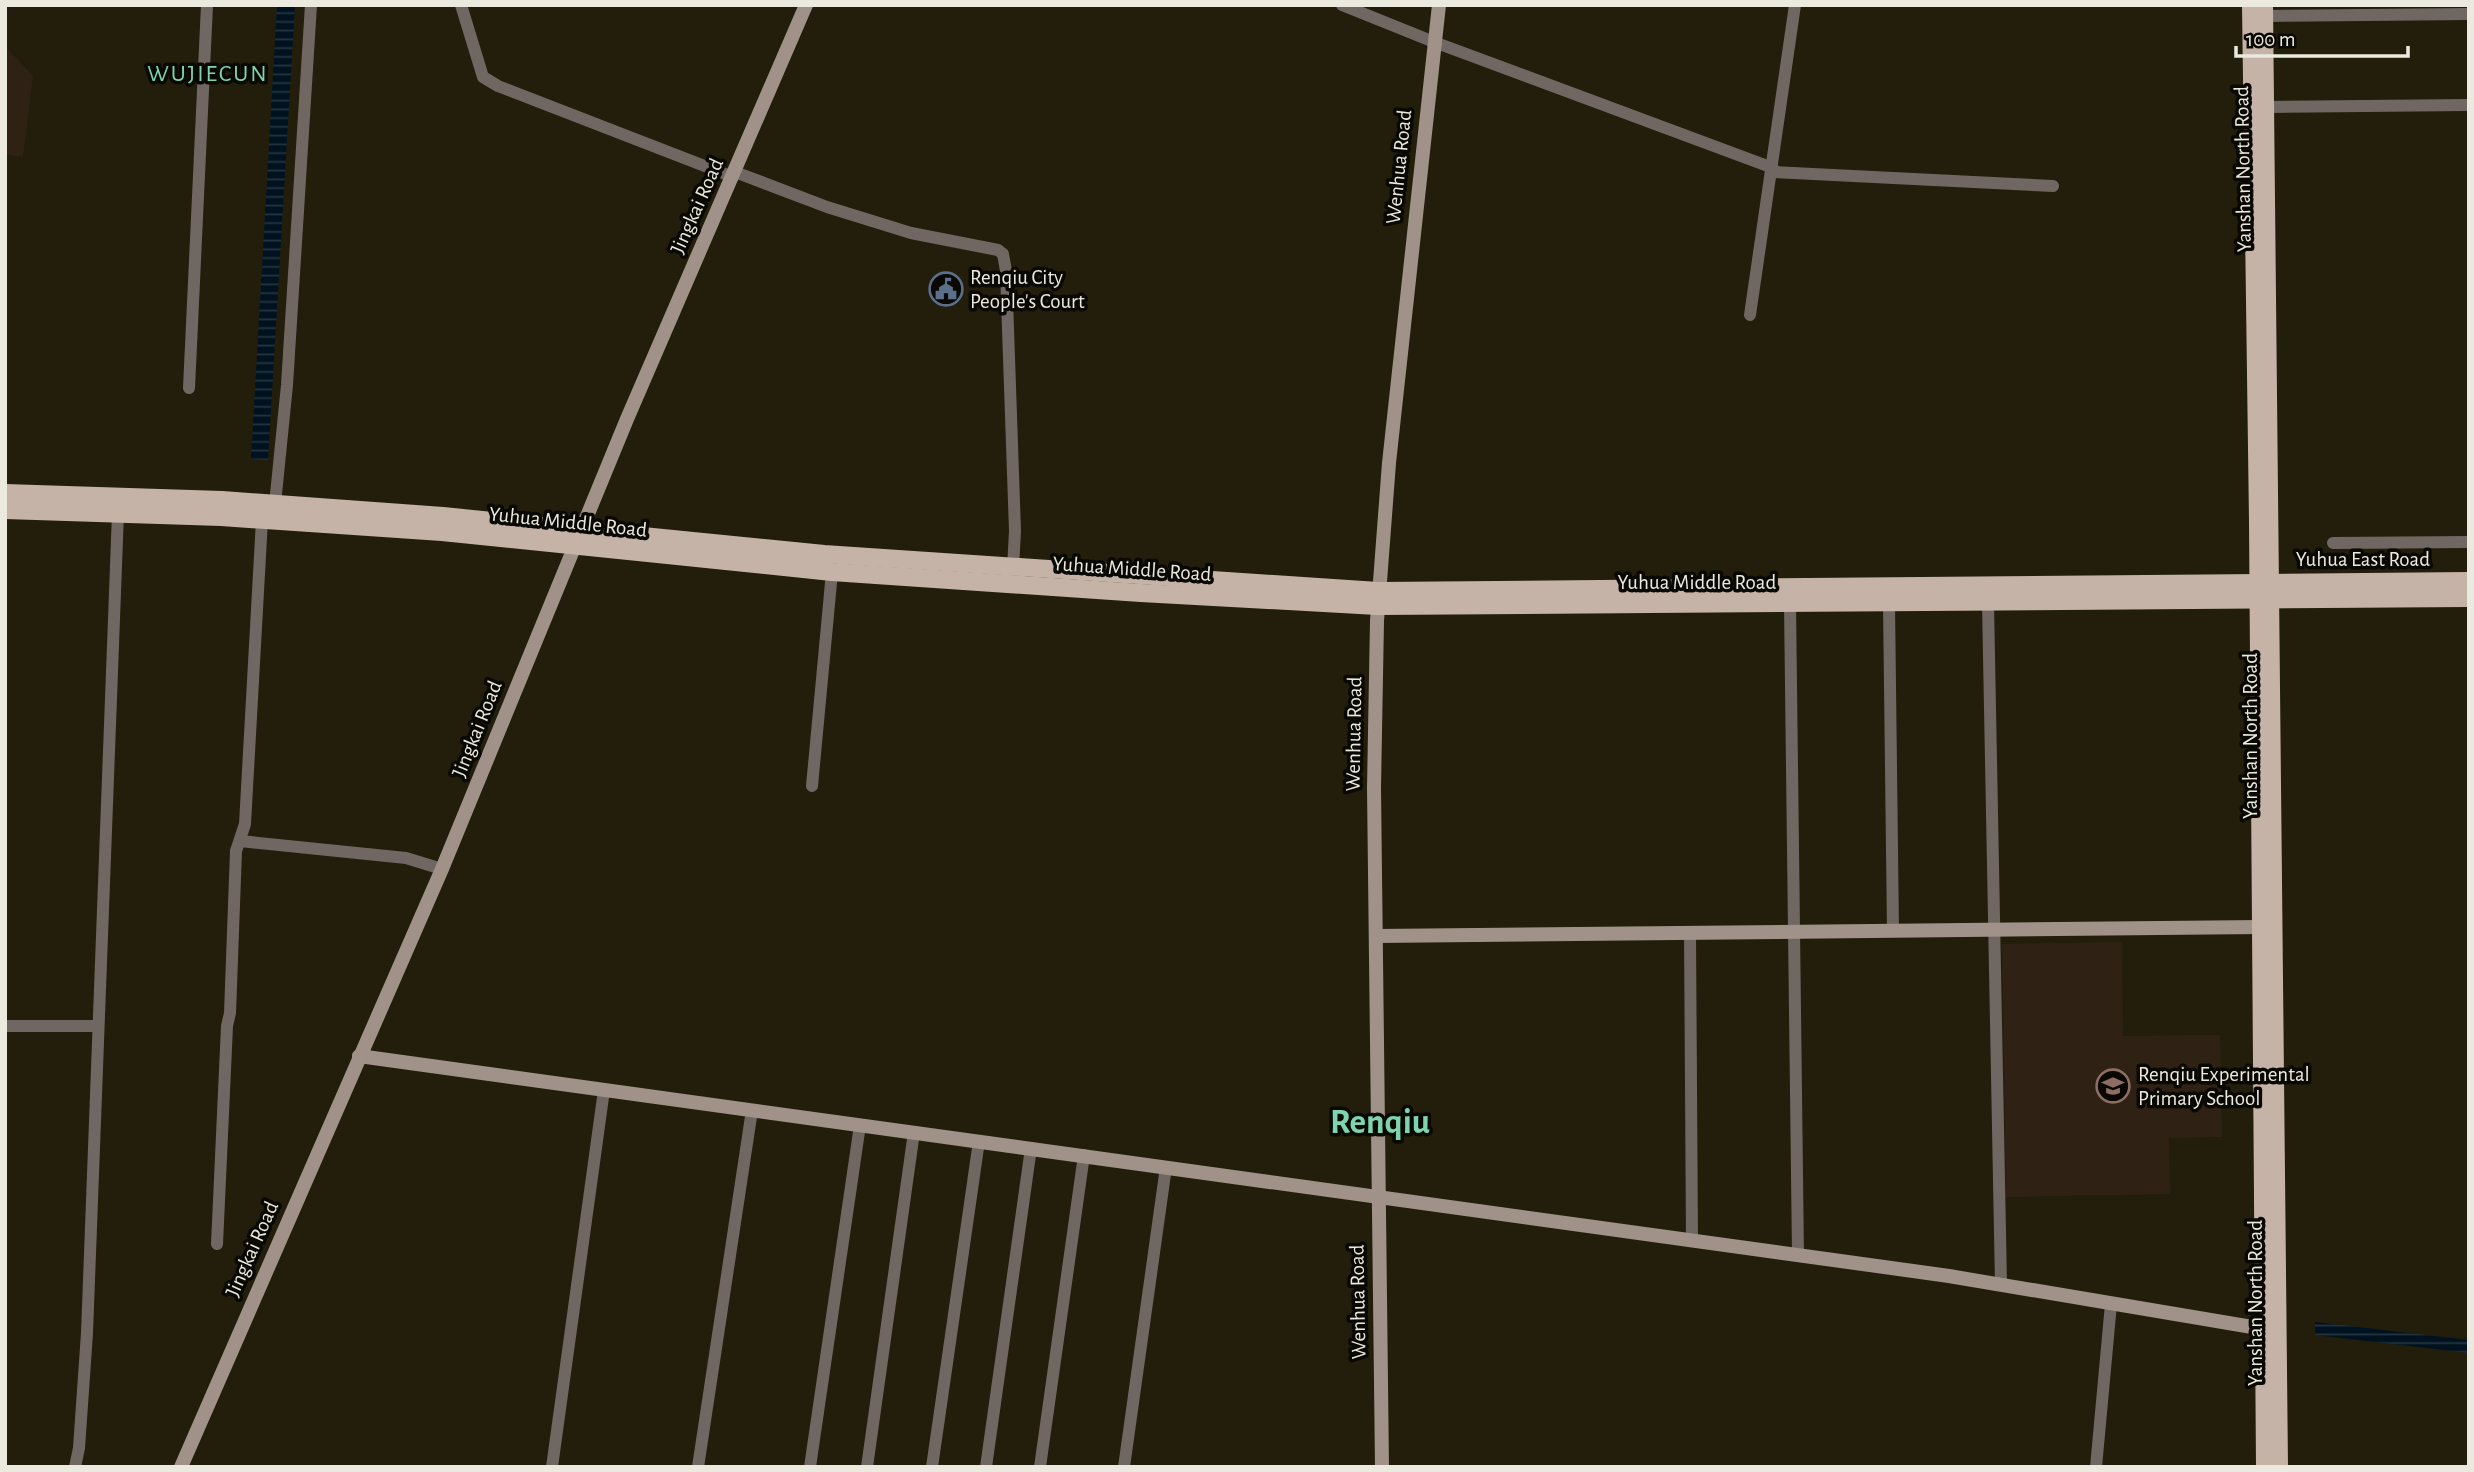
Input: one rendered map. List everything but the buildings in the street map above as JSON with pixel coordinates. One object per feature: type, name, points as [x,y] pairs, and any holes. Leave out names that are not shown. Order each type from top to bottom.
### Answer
[{"type":"main road","name":"Jingkai Road","points":[[181,1467],[442,869],[627,419],[806,5]]},
{"type":"main road","name":"Wenhua Road","points":[[1382,1467],[1374,788],[1378,598],[1389,463],[1439,5]]},
{"type":"main road","name":"Yanshan North Road","points":[[2260,9],[2265,107],[2265,591],[2261,927],[2265,1467]]},
{"type":"main road","name":"Yanshan North Road","points":[[2260,9],[2265,591],[2279,1467]]},
{"type":"main road","name":"Yuhua Middle Road","points":[[5,493],[275,504],[443,516],[578,538],[832,572],[1141,593],[1889,604],[1988,603],[2265,591]]},
{"type":"main road","name":"Yuhua Middle Road","points":[[5,510],[262,520],[578,538],[1013,568],[1378,598],[2265,591]]},
{"type":"main road","name":"Yuhua East Road","points":[[2265,591],[2469,581]]},
{"type":"main road","name":"Yuhua East Road","points":[[2265,591],[2469,598]]},
{"type":"main road","points":[[1376,936],[2261,927]]},
{"type":"main road","points":[[359,1056],[1798,1255],[2001,1285],[2264,1329]]},
{"type":"street","points":[[189,388],[207,5]]},
{"type":"street","points":[[275,504],[289,358],[311,5]]},
{"type":"street","points":[[461,5],[484,77],[498,86],[827,207],[911,233],[998,250],[1003,254],[1006,271],[1015,531],[1013,568]]},
{"type":"street","points":[[1342,5],[1773,170],[2053,186]]},
{"type":"street","points":[[1750,316],[1795,5]]},
{"type":"street","points":[[2260,9],[2469,14]]},
{"type":"street","points":[[2265,107],[2469,105]]},
{"type":"street","points":[[75,1467],[79,1448],[86,1333],[118,513]]},
{"type":"street","points":[[217,1244],[236,851],[246,824],[262,520]]},
{"type":"street","points":[[2333,543],[2469,542]]},
{"type":"street","points":[[812,786],[832,572]]},
{"type":"street","points":[[1988,603],[2001,1285]]},
{"type":"street","points":[[1790,604],[1798,1255]]},
{"type":"street","points":[[1889,604],[1893,931]]},
{"type":"street","points":[[240,841],[394,856],[419,860],[442,869]]},
{"type":"street","points":[[1690,933],[1692,1240]]},
{"type":"street","points":[[5,1026],[98,1026]]},
{"type":"street","points":[[552,1467],[604,1090]]},
{"type":"street","points":[[698,1467],[752,1110]]},
{"type":"street","points":[[810,1467],[860,1125]]},
{"type":"street","points":[[867,1467],[914,1132]]},
{"type":"street","points":[[932,1467],[979,1141]]},
{"type":"street","points":[[986,1467],[1031,1148]]},
{"type":"street","points":[[1040,1467],[1084,1156]]},
{"type":"street","points":[[1124,1467],[1166,1167]]},
{"type":"street","points":[[2096,1467],[2111,1304]]},
{"type":"shaded area","points":[[5,46],[33,76],[23,157],[5,154]]},
{"type":"shaded area","name":"Renqiu Experimental Primary School","points":[[2122,942],[2123,1036],[2220,1035],[2222,1137],[2169,1138],[2170,1194],[2006,1197],[2002,944]]},
{"type":"water","points":[[277,5],[295,5],[268,460],[251,459]]},
{"type":"water","points":[[2315,1322],[2469,1340],[2469,1353],[2315,1335]]},
{"type":"place","name":"Renqiu City People's Court","points":[[946,289]]},
{"type":"place","name":"Renqiu Experimental Primary School","points":[[2113,1086]]},
{"type":"district","name":"WUJIECUN","points":[[208,74]]},
{"type":"district","name":"Renqiu","points":[[1380,1122]]}]
